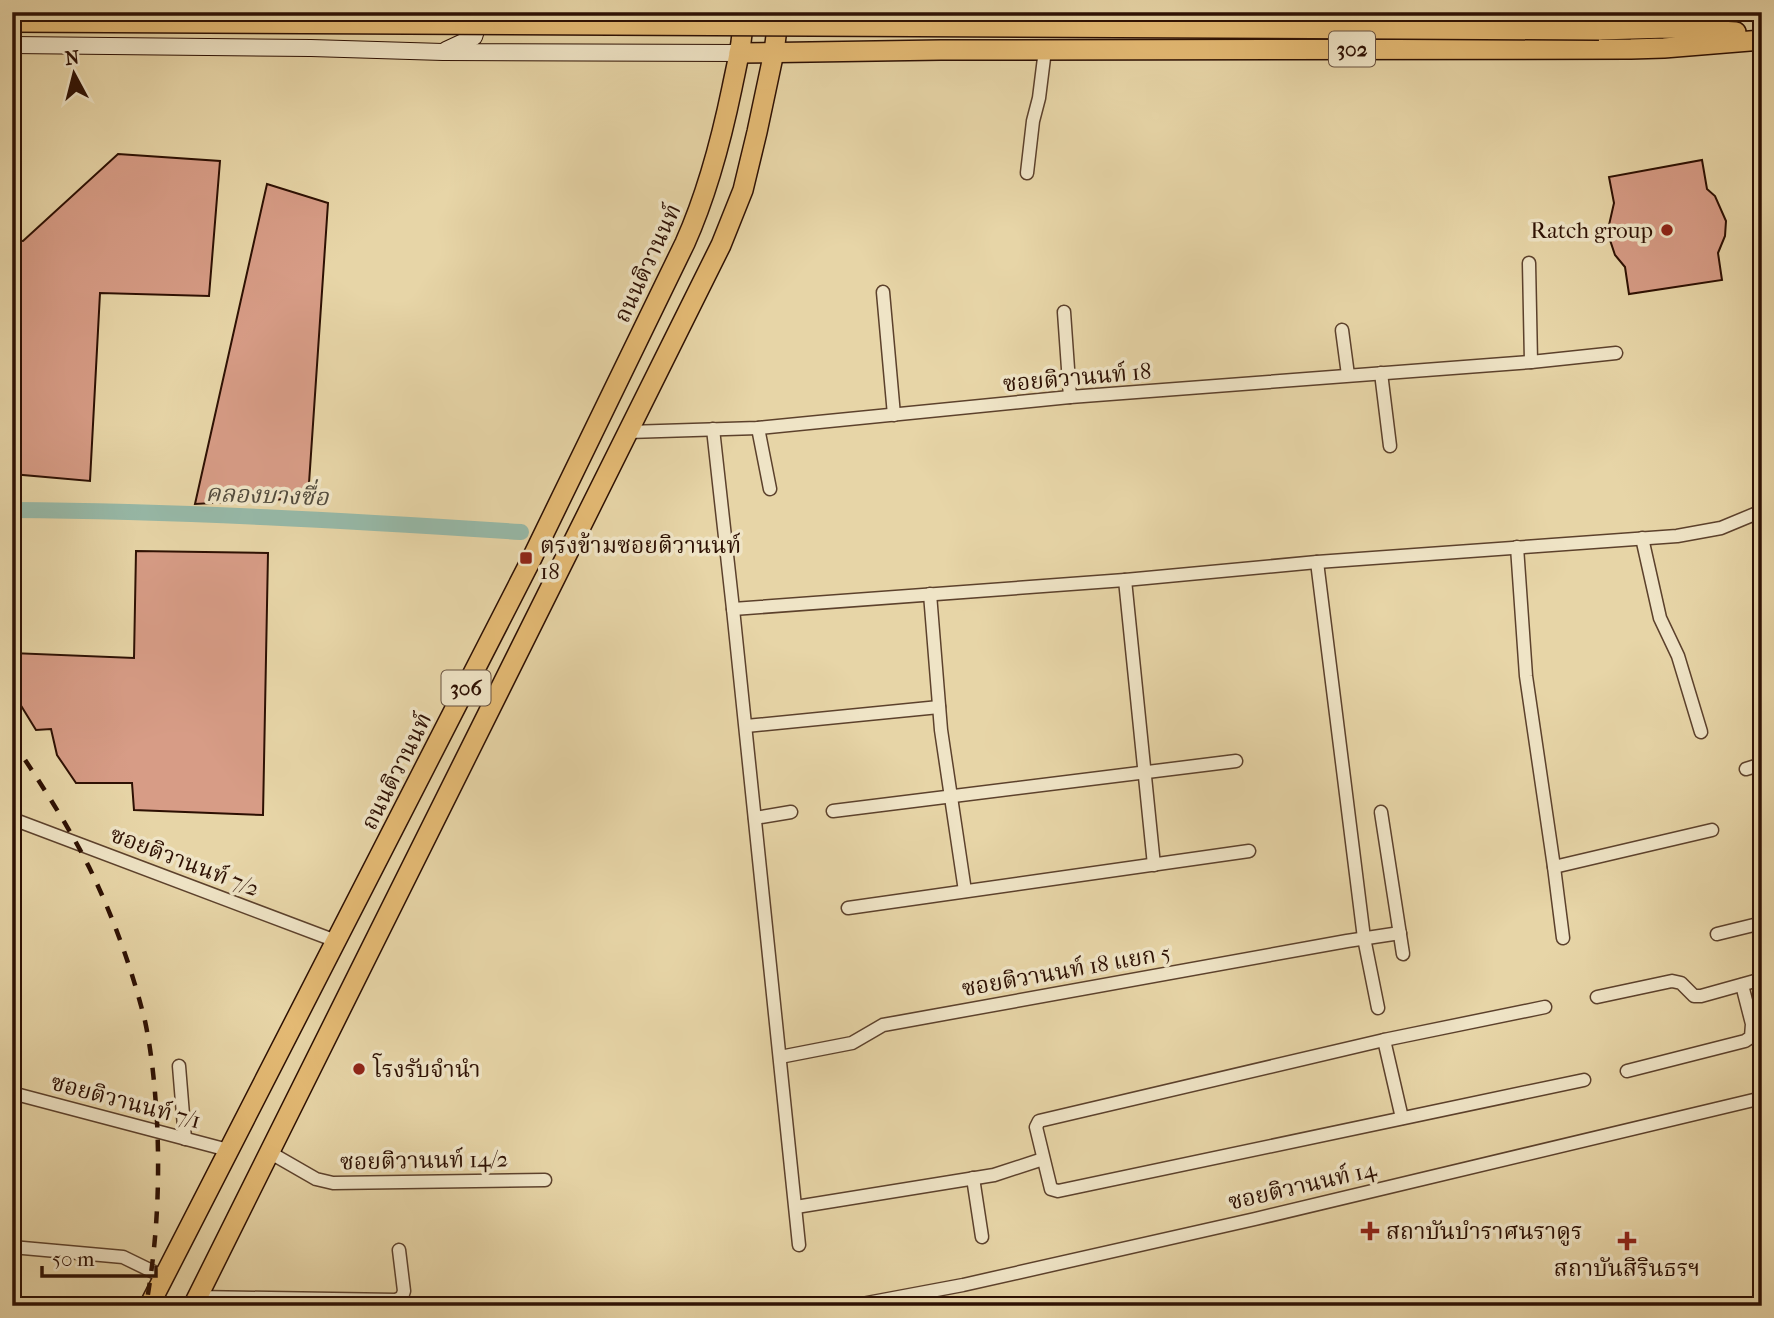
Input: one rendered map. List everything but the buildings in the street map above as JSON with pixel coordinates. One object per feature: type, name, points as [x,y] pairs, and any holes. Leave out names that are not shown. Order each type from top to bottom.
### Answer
[{"type":"main road","points":[[443,52],[474,37],[482,12]]},
{"type":"main road","points":[[588,12],[743,17],[775,46]]},
{"type":"main road","points":[[780,12],[797,17],[901,23],[941,50]]},
{"type":"main road","name":"306","points":[[195,1301],[721,245],[743,190],[780,12]]},
{"type":"main road","name":"ถนนติวานนท์","points":[[149,1306],[531,560],[693,226],[714,166],[725,121],[739,53],[743,17]]},
{"type":"main road","points":[[12,22],[1599,30],[1668,28],[1762,33]]},
{"type":"main road","name":"302","points":[[12,45],[443,52],[739,53],[775,46],[941,50],[1642,49],[1762,40]]},
{"type":"street","points":[[1027,173],[1045,50]]},
{"type":"street","points":[[1529,263],[1531,362]]},
{"type":"street","points":[[883,292],[894,415]]},
{"type":"street","points":[[1063,312],[1070,397]]},
{"type":"street","points":[[1342,330],[1348,375]]},
{"type":"street","name":"ซอยติวานนท์ 18","points":[[628,432],[758,428],[1070,397],[1531,362],[1616,353]]},
{"type":"street","points":[[1381,373],[1390,446]]},
{"type":"street","points":[[758,428],[770,489]]},
{"type":"street","points":[[713,429],[799,1245]]},
{"type":"street","points":[[733,609],[1677,536],[1721,528],[1762,511]]},
{"type":"street","points":[[1642,538],[1660,618],[1678,656],[1701,732]]},
{"type":"street","points":[[1517,547],[1526,676],[1563,937]]},
{"type":"street","points":[[1317,562],[1364,938],[1378,1008]]},
{"type":"street","points":[[1125,580],[1154,865]]},
{"type":"street","points":[[930,594],[940,730],[965,891]]},
{"type":"street","points":[[746,726],[939,707]]},
{"type":"street","points":[[833,811],[1236,761]]},
{"type":"street","points":[[1746,769],[1762,764]]},
{"type":"street","points":[[755,818],[791,812]]},
{"type":"street","points":[[1381,812],[1404,954]]},
{"type":"street","name":"ซอยติวานนท์ 7/2","points":[[18,821],[336,941]]},
{"type":"street","points":[[1555,867],[1712,830]]},
{"type":"street","points":[[848,908],[1249,851]]},
{"type":"street","points":[[1717,934],[1762,923]]},
{"type":"street","name":"ซอยติวานนท์ 18 แยก 5","points":[[780,1057],[852,1044],[883,1025],[1400,933]]},
{"type":"street","points":[[1597,997],[1672,981],[1681,983],[1694,996],[1701,996],[1762,979]]},
{"type":"street","points":[[1627,1071],[1745,1041],[1751,1037],[1752,1024],[1742,985]]},
{"type":"street","points":[[1545,1007],[1384,1040],[1039,1121],[1036,1127],[1051,1189],[1058,1191],[1584,1080]]},
{"type":"street","points":[[1384,1040],[1402,1118]]},
{"type":"street","points":[[178,1066],[185,1139]]},
{"type":"street","name":"ซอยติวานนท์ 7/1","points":[[12,1093],[228,1150]]},
{"type":"street","name":"ซอยติวานนท์ 14","points":[[851,1306],[963,1285],[1255,1219],[1762,1098]]},
{"type":"street","name":"ซอยติวานนท์ 14/2","points":[[269,1153],[316,1179],[332,1183],[545,1180]]},
{"type":"street","points":[[796,1207],[994,1175],[1043,1159]]},
{"type":"street","points":[[973,1178],[982,1237]]},
{"type":"street","points":[[12,1247],[123,1257],[163,1277]]},
{"type":"street","points":[[195,1301],[396,1300],[402,1297],[404,1291],[399,1250]]},
{"type":"waterway","name":"คลองบางซื่อ","points":[[12,510],[203,514],[521,532]]},
{"type":"railway","points":[[12,740],[62,818],[89,867],[121,943],[145,1021],[154,1084],[158,1168],[157,1214],[146,1306]]},
{"type":"place","name":"Ratch group","points":[[1667,230]]},
{"type":"place","name":"ตรงข้ามซอยติวานนท์ 18","points":[[526,558]]},
{"type":"place","name":"โรงรับจำนำ","points":[[359,1069]]},
{"type":"place","name":"สถาบันบำราศนราดูร","points":[[1370,1231]]},
{"type":"place","name":"สถาบันสิรินธรฯ","points":[[1627,1241]]}]
